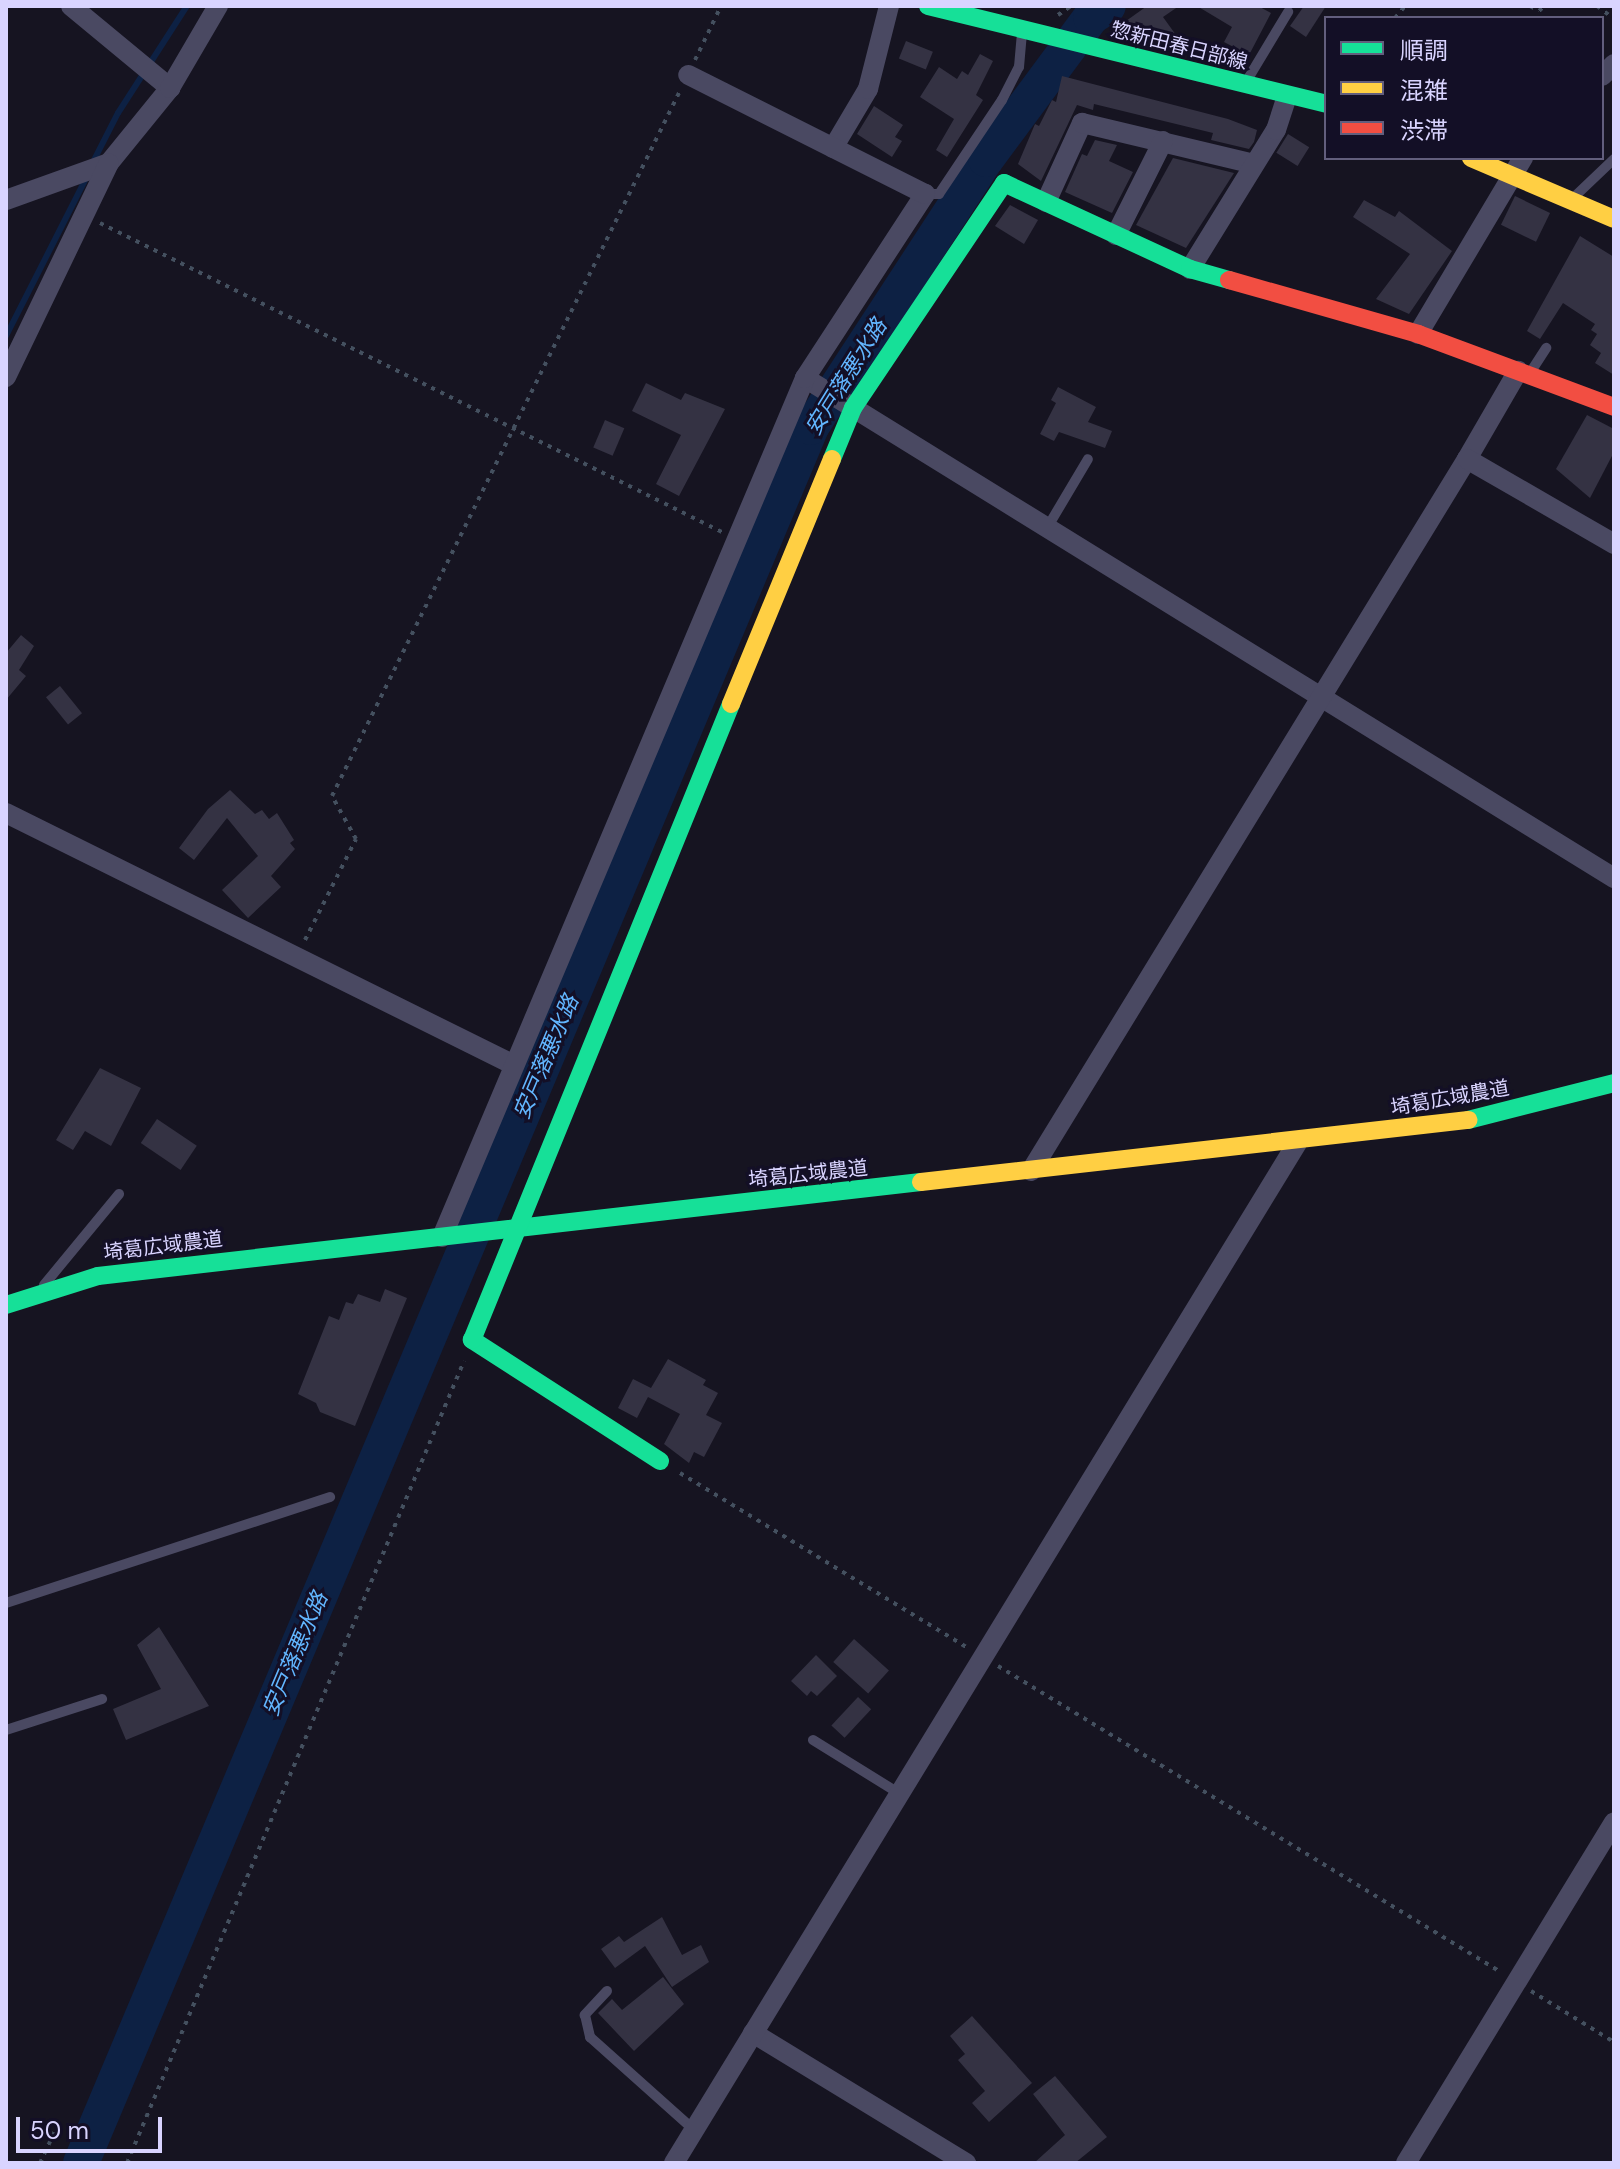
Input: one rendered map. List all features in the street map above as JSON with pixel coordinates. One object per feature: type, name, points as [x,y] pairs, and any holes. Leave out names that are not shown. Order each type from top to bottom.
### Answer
[{"type":"street","points":[[6,377],[109,163],[170,88],[218,6]]},
{"type":"street","points":[[833,148],[868,89],[889,6]]},
{"type":"street","name":"惣新田春日部線","points":[[928,6],[982,12],[1022,29],[1287,97],[1324,104]]},
{"type":"street","points":[[84,10],[170,88]]},
{"type":"street","points":[[447,1237],[514,1065],[805,378],[925,194],[688,75]]},
{"type":"street","points":[[1190,269],[1276,130],[1287,97]]},
{"type":"street","points":[[1046,202],[1082,123],[1254,164]]},
{"type":"street","points":[[1116,235],[1163,141]]},
{"type":"street","points":[[1483,160],[1519,166],[1571,199],[1614,219]]},
{"type":"street","points":[[6,200],[109,163]]},
{"type":"street","points":[[1418,334],[1519,166]]},
{"type":"street","points":[[660,1461],[472,1340],[507,1229],[853,408],[1004,183],[1190,269],[1418,334],[1614,407]]},
{"type":"street","points":[[1031,1171],[1319,697],[1523,373]]},
{"type":"street","points":[[805,378],[1614,878]]},
{"type":"street","points":[[1467,459],[1614,544]]},
{"type":"street","points":[[6,813],[514,1065]]},
{"type":"street","name":"埼葛広域農道","points":[[6,1305],[98,1276],[1297,1143],[1478,1119],[1614,1083]]},
{"type":"street","points":[[674,2163],[1297,1143]]},
{"type":"street","points":[[1406,2163],[1614,1822]]},
{"type":"street","points":[[753,2033],[966,2163]]},
{"type":"lane","points":[[1245,85],[1288,12]]},
{"type":"lane","points":[[925,194],[939,194],[1002,100],[1019,67],[1022,29]]},
{"type":"lane","points":[[1571,199],[1614,159]]},
{"type":"lane","points":[[1523,373],[1546,348]]},
{"type":"lane","points":[[1047,528],[1088,459]]},
{"type":"lane","points":[[39,1295],[59,1262],[119,1194]]},
{"type":"lane","points":[[6,1603],[330,1497]]},
{"type":"lane","points":[[6,1730],[102,1699]]},
{"type":"lane","points":[[813,1740],[900,1794]]},
{"type":"lane","points":[[607,1991],[585,2015],[590,2037],[694,2130]]},
{"type":"path","points":[[297,957],[356,839],[332,796],[721,6]]},
{"type":"path","points":[[1530,6],[1539,11],[1544,6]]},
{"type":"path","points":[[1597,6],[1614,19]]},
{"type":"path","points":[[86,216],[735,538]]},
{"type":"path","points":[[127,2163],[472,1340]]},
{"type":"path","points":[[660,1461],[1614,2042]]},
{"type":"path","points":[[40,2163],[57,2127]]},
{"type":"building","points":[[1147,6],[1179,6],[1163,17],[1176,35],[1168,48],[1112,31]]},
{"type":"building","points":[[1197,6],[1258,6],[1271,13],[1249,55],[1224,42],[1232,27]]},
{"type":"building","points":[[1304,6],[1326,6],[1306,37],[1290,26]]},
{"type":"building","points":[[906,41],[933,52],[926,69],[899,59]]},
{"type":"building","points":[[980,54],[993,61],[976,95],[983,100],[947,157],[936,150],[954,119],[920,97],[939,67],[957,79],[962,71],[968,75]]},
{"type":"building","points":[[1062,76],[1228,119],[1257,130],[1254,142],[1249,149],[1211,140],[1213,133],[1094,104],[1093,110],[1077,105],[1041,181],[1018,164],[1035,124],[1039,126],[1052,100],[1056,102]]},
{"type":"building","points":[[874,106],[903,125],[895,137],[902,141],[892,157],[857,134]]},
{"type":"building","points":[[1288,134],[1309,147],[1298,166],[1276,153]]},
{"type":"building","points":[[1095,140],[1117,145],[1109,161],[1133,172],[1112,213],[1065,192],[1082,154],[1087,156]]},
{"type":"building","points":[[1173,158],[1234,173],[1186,248],[1136,225]]},
{"type":"building","points":[[1515,196],[1550,213],[1536,242],[1501,225]]},
{"type":"building","points":[[1364,200],[1395,217],[1399,211],[1452,251],[1409,314],[1376,299],[1410,254],[1353,217]]},
{"type":"building","points":[[1010,205],[1038,220],[1024,244],[995,226]]},
{"type":"building","points":[[1580,236],[1614,257],[1614,375],[1595,363],[1601,353],[1590,345],[1597,334],[1591,330],[1595,324],[1563,303],[1540,339],[1527,331]]},
{"type":"building","points":[[646,383],[681,400],[685,393],[725,409],[679,496],[656,484],[681,435],[632,411]]},
{"type":"building","points":[[1058,387],[1096,407],[1088,422],[1112,431],[1105,448],[1059,432],[1054,441],[1040,434],[1056,403],[1051,400]]},
{"type":"building","points":[[1587,415],[1614,429],[1614,452],[1590,498],[1556,469]]},
{"type":"building","points":[[605,420],[624,428],[613,456],[593,448]]},
{"type":"building","points":[[21,635],[34,646],[19,670],[26,676],[6,700],[6,653]]},
{"type":"building","points":[[60,686],[82,713],[68,725],[46,697]]},
{"type":"building","points":[[230,790],[255,814],[262,810],[269,819],[277,813],[294,840],[290,843],[295,849],[271,876],[281,887],[248,918],[222,890],[258,856],[227,818],[194,860],[179,848],[208,809]]},
{"type":"building","points":[[100,1068],[141,1088],[111,1146],[85,1131],[73,1150],[56,1140]]},
{"type":"building","points":[[157,1119],[197,1146],[181,1170],[141,1143]]},
{"type":"building","points":[[385,1289],[407,1298],[355,1426],[320,1412],[316,1403],[298,1394],[329,1316],[339,1320],[346,1302],[353,1304],[358,1294],[380,1302]]},
{"type":"building","points":[[668,1359],[706,1380],[703,1385],[718,1393],[706,1415],[722,1423],[704,1457],[694,1452],[689,1463],[664,1444],[680,1414],[648,1397],[637,1418],[618,1408],[633,1379],[651,1388]]},
{"type":"building","points":[[159,1627],[209,1706],[126,1740],[113,1709],[161,1689],[137,1645]]},
{"type":"building","points":[[854,1639],[889,1670],[868,1693],[833,1662]]},
{"type":"building","points":[[816,1655],[837,1676],[817,1696],[811,1691],[807,1696],[791,1681]]},
{"type":"building","points":[[858,1697],[871,1709],[845,1738],[831,1726]]},
{"type":"building","points":[[662,1917],[682,1955],[701,1945],[709,1962],[672,1987],[645,1946],[615,1968],[601,1949],[619,1936],[624,1942]]},
{"type":"building","points":[[663,1977],[684,2004],[634,2051],[598,2013],[612,1999],[622,2010]]},
{"type":"building","points":[[972,2016],[1032,2083],[989,2122],[972,2103],[985,2091],[958,2060],[965,2054],[950,2036]]},
{"type":"building","points":[[1055,2076],[1107,2137],[1075,2163],[1034,2163],[1065,2135],[1033,2094]]},
{"type":"waterway","points":[[92,164],[118,113],[187,6]]},
{"type":"waterway","name":"安戸落悪水路","points":[[81,2163],[811,427],[986,159],[1091,17],[1108,6]]},
{"type":"waterway","points":[[6,336],[86,178]]},
{"type":"traffic: fast","points":[[928,6],[1324,104]]},
{"type":"traffic: fast","points":[[832,459],[853,408],[1004,183],[1190,269],[1229,280]]},
{"type":"traffic: fast","points":[[660,1461],[472,1340],[731,704]]},
{"type":"traffic: fast","points":[[1468,1120],[1614,1083]]},
{"type":"traffic: fast","points":[[6,1305],[98,1276],[921,1182]]},
{"type":"traffic: slow","points":[[1476,160],[1614,219]]},
{"type":"traffic: slow","points":[[731,704],[832,459]]},
{"type":"traffic: slow","points":[[921,1182],[1468,1120]]},
{"type":"traffic: jam","points":[[1229,280],[1418,334],[1614,407]]}]
